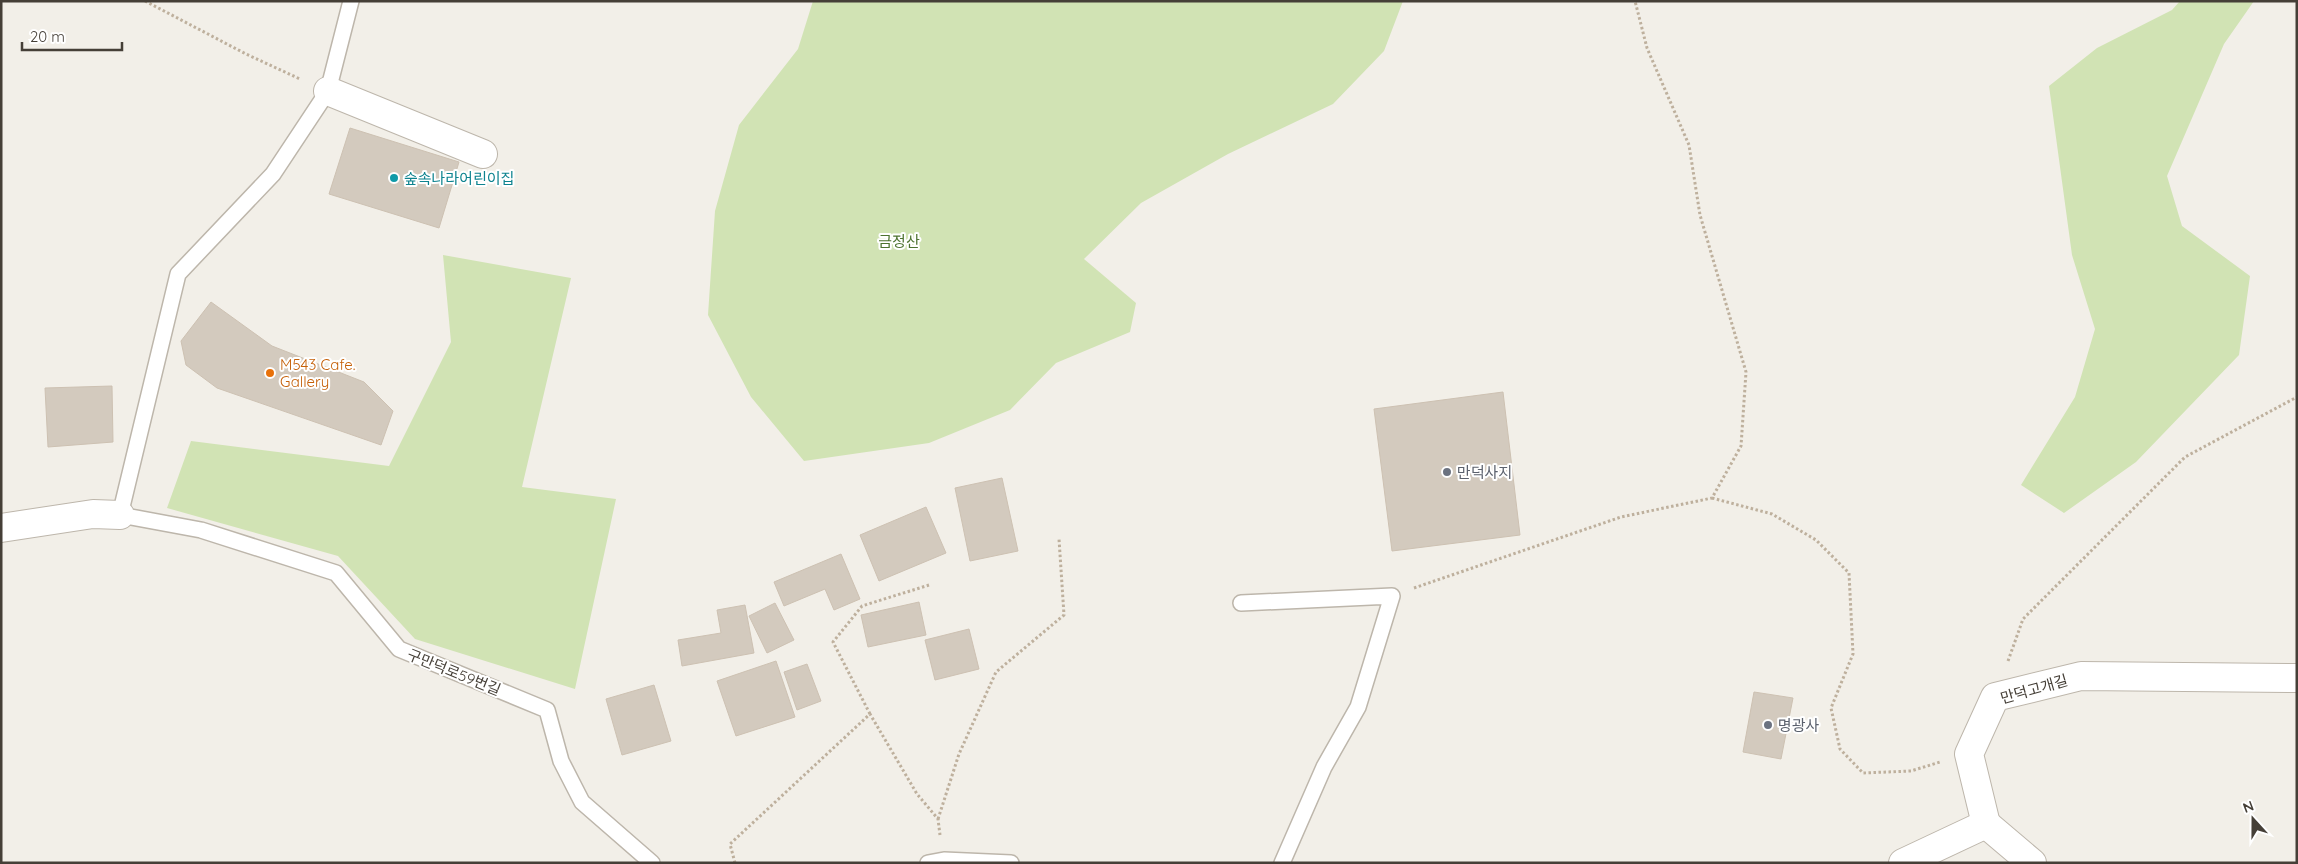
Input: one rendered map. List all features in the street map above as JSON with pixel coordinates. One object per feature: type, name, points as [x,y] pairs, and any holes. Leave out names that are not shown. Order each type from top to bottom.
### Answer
[{"type":"street","points":[[328,91],[483,154]]},
{"type":"street","name":"구만덕로59번길","points":[[1,528],[93,514],[120,515]]},
{"type":"street","name":"만덕고개길","points":[[1969,754],[1995,697],[2081,676],[2297,678]]},
{"type":"street","points":[[1969,754],[1986,824],[2032,863]]},
{"type":"street","points":[[1903,863],[1986,824]]},
{"type":"lane","points":[[120,515],[178,274],[274,174],[328,91],[351,1]]},
{"type":"lane","name":"구만덕로59번길","points":[[120,515],[201,530],[336,573],[398,648],[547,710],[561,761],[582,802],[652,863]]},
{"type":"lane","points":[[1241,603],[1392,596],[1358,706],[1324,767],[1282,863]]},
{"type":"lane","points":[[928,863],[944,860],[1011,863]]},
{"type":"path","points":[[145,1],[246,54],[328,91]]},
{"type":"path","points":[[1635,1],[1647,48],[1689,145],[1700,215],[1746,372],[1741,446],[1712,498]]},
{"type":"path","points":[[1995,697],[2022,619],[2185,457],[2297,397]]},
{"type":"path","points":[[1392,596],[1500,557],[1621,517],[1712,498],[1772,514],[1816,540],[1850,573],[1854,654],[1830,708],[1840,749],[1864,773],[1911,771],[1969,754]]},
{"type":"path","points":[[944,860],[938,820],[959,754],[996,672],[1064,614],[1059,539]]},
{"type":"path","points":[[929,585],[862,606],[833,642],[870,714],[917,794],[938,820]]},
{"type":"path","points":[[735,863],[730,844],[870,714]]},
{"type":"green space","name":"금정산","points":[[813,1],[1403,1],[1384,51],[1333,104],[1228,154],[1141,203],[1084,259],[1136,303],[1130,332],[1056,363],[1010,410],[929,443],[804,461],[751,397],[708,315],[715,211],[739,125],[798,49]]},
{"type":"green space","points":[[2180,1],[2254,1],[2224,44],[2167,176],[2182,226],[2250,276],[2239,355],[2136,462],[2064,513],[2021,485],[2075,397],[2095,329],[2072,255],[2049,86],[2097,48],[2172,10]]},
{"type":"green space","points":[[443,255],[571,278],[522,487],[616,499],[575,689],[415,639],[338,556],[167,508],[191,441],[389,466],[451,342]]},
{"type":"building","name":"숲속나라어린이집","points":[[350,128],[459,162],[439,228],[329,194]]},
{"type":"building","name":"M543 Cafe. Gallery","points":[[211,302],[272,346],[364,382],[393,411],[381,445],[217,388],[186,365],[181,341]]},
{"type":"building","points":[[112,386],[113,442],[48,447],[45,388]]},
{"type":"building","name":"만덕사지","points":[[1503,392],[1520,535],[1392,551],[1374,409]]},
{"type":"building","points":[[1002,478],[1018,551],[970,561],[955,488]]},
{"type":"building","points":[[926,507],[946,553],[879,581],[860,535]]},
{"type":"building","points":[[841,554],[860,599],[834,610],[825,589],[784,606],[774,582]]},
{"type":"building","points":[[919,602],[926,635],[868,647],[861,615]]},
{"type":"building","points":[[775,603],[794,640],[767,653],[749,616]]},
{"type":"building","points":[[745,605],[754,653],[682,666],[678,640],[721,633],[717,610]]},
{"type":"building","points":[[969,629],[979,669],[935,680],[925,640]]},
{"type":"building","points":[[776,661],[795,717],[736,736],[717,681]]},
{"type":"building","points":[[807,664],[821,701],[797,710],[784,672]]},
{"type":"building","points":[[654,685],[671,741],[622,755],[606,699]]},
{"type":"building","name":"명광사","points":[[1754,692],[1793,698],[1781,759],[1743,752]]},
{"type":"place","name":"숲속나라어린이집","points":[[394,178]]},
{"type":"place","name":"M543 Cafe. Gallery","points":[[270,373]]},
{"type":"place","name":"만덕사지","points":[[1447,472]]},
{"type":"place","name":"명광사","points":[[1768,725]]}]
